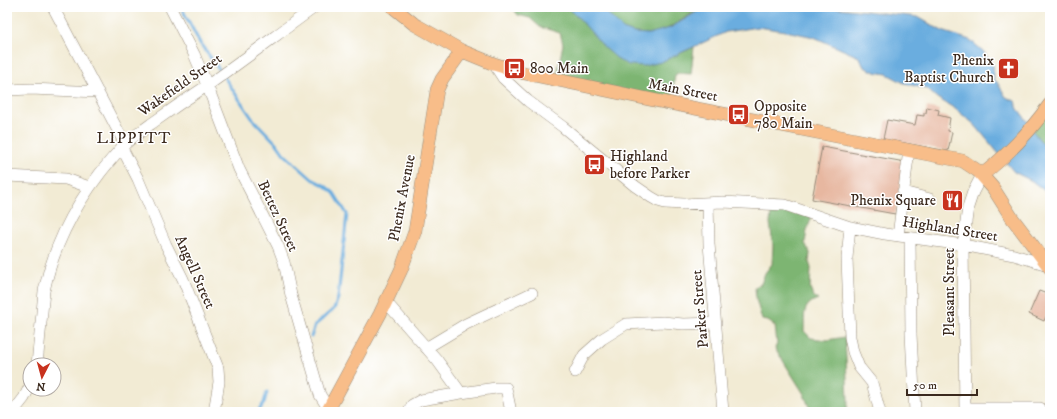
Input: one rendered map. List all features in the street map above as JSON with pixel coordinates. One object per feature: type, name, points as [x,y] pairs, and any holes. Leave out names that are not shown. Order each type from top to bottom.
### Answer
[{"type":"main road","name":"Main Street","points":[[393,7],[414,24],[462,51],[494,64],[550,79],[963,161],[978,171],[993,188],[1012,218],[1049,266]]},
{"type":"main road","name":"Phenix Avenue","points":[[327,410],[370,334],[401,270],[415,231],[437,90],[442,79],[462,51]]},
{"type":"main road","points":[[982,175],[996,164],[1033,126],[1050,104]]},
{"type":"street","name":"Angell Street","points":[[54,7],[98,92],[138,178],[166,245],[183,279],[218,368],[219,386],[214,412]]},
{"type":"street","name":"Bettez Street","points":[[170,7],[194,54],[239,168],[278,246],[284,262],[290,295],[320,395],[327,410]]},
{"type":"street","name":"Wakefield Street","points":[[38,357],[46,279],[58,245],[89,187],[123,146],[180,103],[315,7]]},
{"type":"street","name":"Highland Street","points":[[494,64],[503,78],[528,101],[650,197],[665,203],[758,203],[784,205],[850,227],[910,238],[963,245],[1014,255],[1049,266]]},
{"type":"street","points":[[7,90],[31,89],[98,92]]},
{"type":"street","points":[[898,236],[909,150]]},
{"type":"street","name":"Pleasant Street","points":[[965,410],[963,245],[968,207],[973,192],[982,175]]},
{"type":"street","points":[[7,176],[66,179],[89,187]]},
{"type":"street","points":[[903,192],[930,199]]},
{"type":"street","name":"Parker Street","points":[[708,203],[709,244],[723,412]]},
{"type":"street","points":[[850,227],[847,258],[850,337],[853,352],[859,367],[872,383],[880,412]]},
{"type":"street","points":[[910,238],[911,334],[915,412]]},
{"type":"street","points":[[426,348],[466,324],[532,293]]},
{"type":"street","points":[[386,302],[426,348],[461,393]]},
{"type":"street","points":[[575,372],[584,355],[602,339],[626,324],[664,322],[716,323]]},
{"type":"street","points":[[409,412],[412,405],[421,400],[496,388],[506,388],[511,412]]},
{"type":"street","points":[[16,411],[24,397]]},
{"type":"street","points":[[965,410],[1040,408]]},
{"type":"green space","points":[[512,7],[567,7],[578,17],[661,62],[694,47],[691,74],[678,73],[675,75],[671,104],[556,80],[563,44],[560,33],[540,27],[530,18],[518,15]]},
{"type":"green space","points":[[599,7],[701,8],[667,29],[651,34],[634,33],[618,28]]},
{"type":"green space","points":[[1050,104],[1050,157],[1032,130]]},
{"type":"green space","points":[[772,205],[812,216],[807,230],[805,243],[810,253],[810,289],[813,296],[818,299],[809,304],[806,308],[804,316],[804,331],[811,338],[827,340],[845,337],[848,401],[847,412],[811,412],[804,394],[775,348],[777,344],[775,326],[768,321],[762,320],[756,299],[755,287],[761,284],[765,273],[772,264],[773,245],[770,223]]},
{"type":"water","points":[[567,7],[601,7],[623,29],[634,33],[648,34],[670,28],[705,7],[830,7],[918,17],[942,31],[970,40],[983,51],[993,65],[994,80],[997,82],[1006,97],[1015,101],[1018,109],[1032,127],[1032,130],[1050,153],[1050,195],[1032,181],[1014,172],[974,124],[954,108],[937,98],[927,89],[904,83],[887,74],[875,72],[864,67],[859,57],[814,37],[757,27],[726,32],[661,62],[644,66],[629,65],[620,61],[604,47],[578,17]]},
{"type":"building","points":[[927,107],[939,110],[938,115],[950,118],[948,131],[952,132],[948,151],[883,139],[887,120],[915,125],[917,115],[924,116]]},
{"type":"building","points":[[822,147],[905,162],[895,214],[812,199]]},
{"type":"building","points":[[1039,291],[1050,295],[1050,307],[1044,321],[1029,314]]},
{"type":"waterway","points":[[181,7],[200,43],[221,72]]},
{"type":"waterway","points":[[224,77],[252,118],[277,144],[284,154],[312,179],[324,185],[334,193],[347,214],[338,298],[334,309],[315,325],[311,337]]},
{"type":"waterway","points":[[258,412],[264,403],[267,392]]},
{"type":"place","name":"800 Main","points":[[514,68]]},
{"type":"place","name":"Phenix Baptist Church","points":[[1009,69]]},
{"type":"place","name":"Opposite 780 Main","points":[[739,115]]},
{"type":"place","name":"Highland before Parker","points":[[595,165]]},
{"type":"place","name":"Phenix Square","points":[[952,200]]},
{"type":"district","name":"LIPPITT","points":[[134,138]]}]
